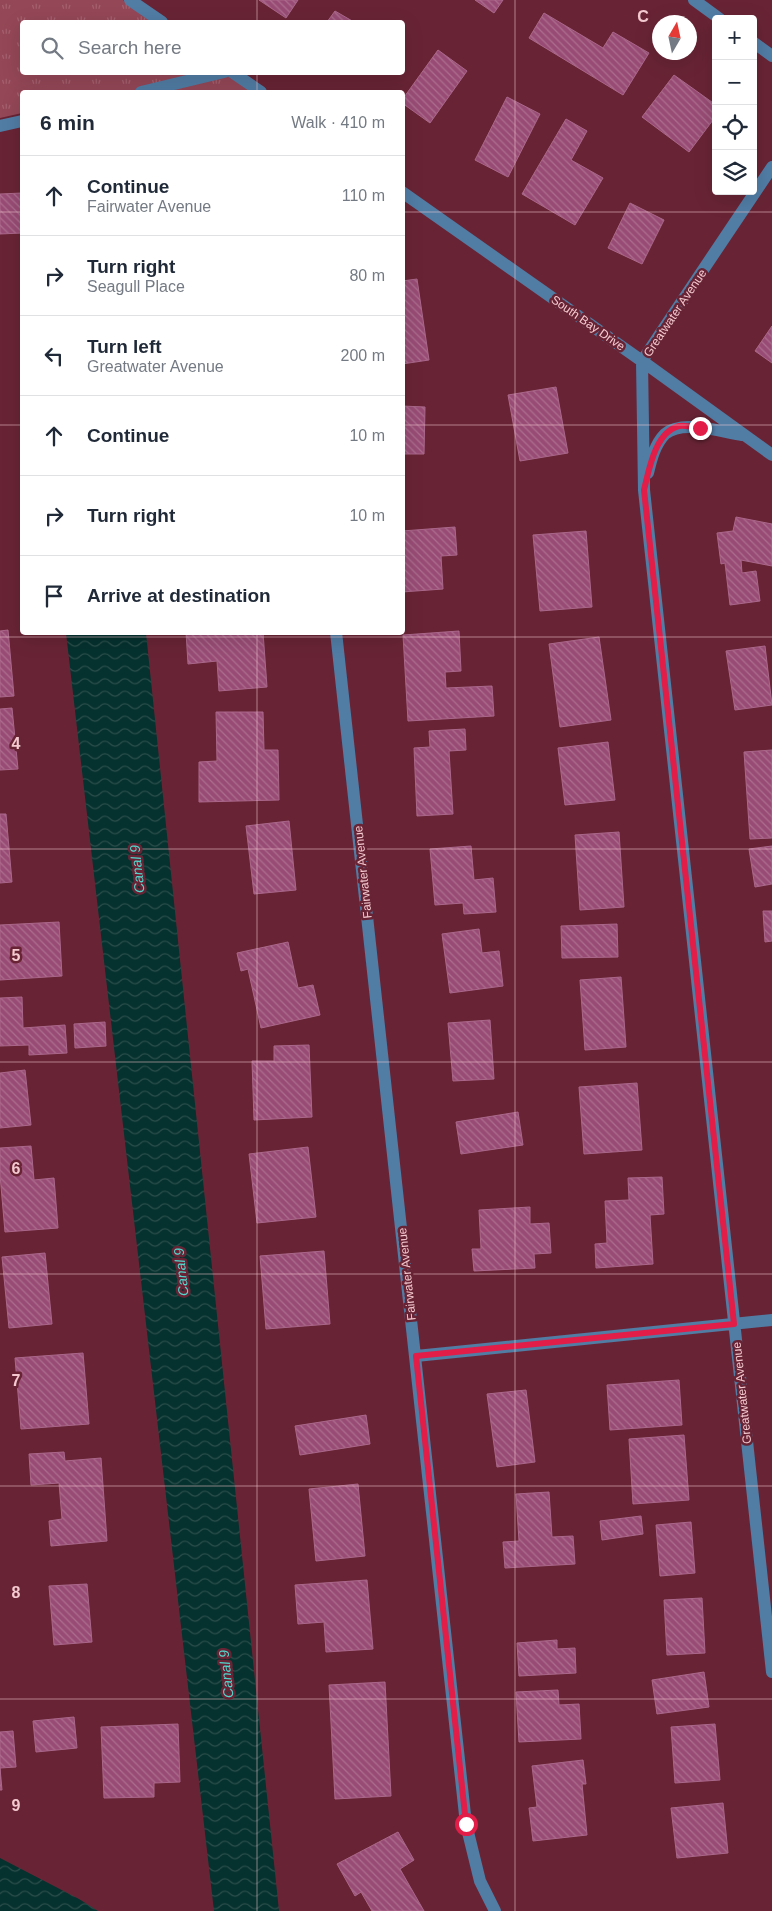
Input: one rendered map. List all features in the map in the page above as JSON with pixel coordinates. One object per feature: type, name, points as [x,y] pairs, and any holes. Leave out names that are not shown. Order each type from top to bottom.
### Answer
[{"type":"street","points":[[130,0],[159,20]]},
{"type":"street","points":[[694,0],[715,15]]},
{"type":"street","points":[[757,45],[772,56]]},
{"type":"street","points":[[149,90],[212,75]]},
{"type":"street","points":[[236,75],[257,90]]},
{"type":"street","points":[[0,126],[20,121]]},
{"type":"street","name":"Greatwater Avenue","points":[[772,167],[642,361],[644,490],[772,1672]]},
{"type":"street","name":"South Bay Drive","points":[[405,194],[772,455]]},
{"type":"street","points":[[644,490],[653,454],[665,434],[679,426],[746,436]]},
{"type":"street","name":"Fairwater Avenue","points":[[336,635],[466,1824],[480,1881],[495,1911]]},
{"type":"street","points":[[416,1356],[772,1320]]},
{"type":"green space","points":[[0,0],[123,0],[152,20],[20,20],[20,75],[229,75],[251,90],[20,90],[20,113],[0,118]]},
{"type":"water","name":"Canal 9","points":[[66,635],[146,635],[279,1911],[214,1911]]},
{"type":"water","points":[[0,1858],[79,1899],[98,1911],[0,1911]]},
{"type":"building","points":[[259,0],[298,0],[286,18]]},
{"type":"building","points":[[475,0],[503,0],[494,13]]},
{"type":"building","points":[[335,11],[351,20],[328,20]]},
{"type":"building","points":[[544,13],[603,48],[613,32],[649,53],[623,95],[529,38]]},
{"type":"building","points":[[438,50],[467,71],[430,123],[405,105],[405,96]]},
{"type":"building","points":[[674,75],[712,102],[712,121],[689,152],[642,117]]},
{"type":"building","points":[[507,97],[540,114],[508,177],[475,160]]},
{"type":"building","points":[[566,119],[587,131],[571,160],[603,178],[575,225],[522,194]]},
{"type":"building","points":[[20,193],[20,233],[0,234],[0,194]]},
{"type":"building","points":[[630,203],[664,220],[642,264],[608,248]]},
{"type":"building","points":[[417,279],[429,360],[405,364],[405,281]]},
{"type":"building","points":[[772,326],[772,363],[755,351]]},
{"type":"building","points":[[556,387],[568,453],[520,461],[508,395]]},
{"type":"building","points":[[405,406],[425,407],[424,454],[405,454]]},
{"type":"building","points":[[736,517],[772,524],[772,566],[741,560],[742,573],[756,571],[760,601],[730,605],[725,563],[721,564],[717,533],[733,531]]},
{"type":"building","points":[[455,527],[457,555],[441,556],[443,589],[405,592],[405,531]]},
{"type":"building","points":[[586,531],[592,607],[540,611],[533,535]]},
{"type":"building","points":[[8,630],[14,696],[0,697],[0,631]]},
{"type":"building","points":[[459,631],[461,671],[445,672],[446,688],[492,686],[494,716],[408,721],[403,635]]},
{"type":"building","points":[[186,635],[263,635],[267,687],[219,691],[217,661],[188,664]]},
{"type":"building","points":[[599,637],[611,720],[560,727],[549,644]]},
{"type":"building","points":[[765,646],[772,705],[735,710],[726,651]]},
{"type":"building","points":[[12,708],[18,769],[0,770],[0,709]]},
{"type":"building","points":[[216,712],[263,712],[264,750],[278,750],[279,800],[199,802],[199,762],[217,761]]},
{"type":"building","points":[[465,729],[466,750],[449,751],[453,814],[417,816],[414,748],[430,747],[429,731]]},
{"type":"building","points":[[608,742],[615,800],[565,805],[558,748]]},
{"type":"building","points":[[772,750],[772,838],[750,839],[744,752]]},
{"type":"building","points":[[0,814],[6,814],[12,882],[0,883]]},
{"type":"building","points":[[289,821],[296,890],[254,894],[246,826]]},
{"type":"building","points":[[619,832],[624,907],[580,910],[575,835]]},
{"type":"building","points":[[471,846],[474,880],[493,878],[496,912],[464,914],[463,903],[435,905],[430,849]]},
{"type":"building","points":[[772,846],[772,884],[755,887],[749,849]]},
{"type":"building","points":[[763,911],[772,911],[772,941],[765,942]]},
{"type":"building","points":[[59,922],[62,976],[0,980],[0,925]]},
{"type":"building","points":[[617,924],[618,957],[562,958],[561,926]]},
{"type":"building","points":[[479,929],[482,953],[499,951],[503,986],[450,993],[442,934]]},
{"type":"building","points":[[288,942],[298,988],[313,985],[320,1015],[261,1028],[248,969],[241,971],[237,953]]},
{"type":"building","points":[[621,977],[626,1047],[585,1050],[580,980]]},
{"type":"building","points":[[22,997],[23,1028],[65,1025],[67,1053],[29,1055],[29,1045],[0,1046],[0,998]]},
{"type":"building","points":[[490,1020],[494,1079],[453,1081],[448,1023]]},
{"type":"building","points":[[105,1022],[106,1046],[75,1048],[74,1024]]},
{"type":"building","points":[[309,1045],[312,1117],[254,1120],[252,1061],[274,1061],[274,1046]]},
{"type":"building","points":[[25,1070],[31,1125],[0,1128],[0,1073]]},
{"type":"building","points":[[637,1083],[642,1150],[584,1154],[579,1087]]},
{"type":"building","points":[[518,1112],[523,1145],[461,1154],[456,1122]]},
{"type":"building","points":[[31,1146],[34,1180],[54,1178],[58,1228],[5,1232],[0,1175],[0,1148]]},
{"type":"building","points":[[308,1147],[316,1217],[257,1223],[249,1154]]},
{"type":"building","points":[[662,1177],[664,1214],[650,1215],[653,1264],[596,1268],[595,1244],[607,1243],[605,1201],[629,1200],[628,1178]]},
{"type":"building","points":[[530,1207],[530,1224],[549,1223],[551,1253],[534,1254],[535,1268],[474,1271],[472,1249],[481,1249],[479,1210]]},
{"type":"building","points":[[324,1251],[330,1324],[266,1329],[260,1256]]},
{"type":"building","points":[[45,1253],[52,1324],[9,1328],[2,1257]]},
{"type":"building","points":[[83,1353],[89,1424],[21,1429],[15,1358]]},
{"type":"building","points":[[679,1380],[682,1425],[610,1430],[607,1385]]},
{"type":"building","points":[[526,1390],[535,1462],[497,1467],[487,1394]]},
{"type":"building","points":[[366,1415],[370,1444],[300,1455],[295,1426]]},
{"type":"building","points":[[684,1435],[689,1500],[633,1504],[629,1439]]},
{"type":"building","points":[[64,1452],[65,1461],[101,1458],[107,1541],[51,1546],[49,1521],[62,1519],[59,1483],[31,1485],[29,1454]]},
{"type":"building","points":[[358,1484],[365,1556],[316,1561],[309,1489]]},
{"type":"building","points":[[549,1492],[552,1537],[573,1536],[575,1564],[505,1568],[503,1542],[519,1541],[516,1494]]},
{"type":"building","points":[[641,1516],[643,1534],[602,1540],[600,1521]]},
{"type":"building","points":[[691,1522],[695,1573],[660,1576],[656,1525]]},
{"type":"building","points":[[367,1580],[373,1649],[326,1652],[324,1622],[298,1624],[295,1585]]},
{"type":"building","points":[[87,1584],[92,1642],[54,1645],[49,1586]]},
{"type":"building","points":[[702,1598],[705,1653],[667,1655],[664,1600]]},
{"type":"building","points":[[557,1640],[557,1649],[575,1648],[576,1673],[519,1676],[517,1643]]},
{"type":"building","points":[[704,1672],[709,1707],[657,1714],[652,1680]]},
{"type":"building","points":[[385,1682],[391,1796],[335,1799],[329,1685]]},
{"type":"building","points":[[558,1690],[559,1705],[579,1704],[581,1739],[519,1742],[516,1692]]},
{"type":"building","points":[[74,1717],[77,1748],[36,1752],[33,1721]]},
{"type":"building","points":[[178,1724],[180,1782],[154,1783],[154,1797],[104,1798],[101,1727]]},
{"type":"building","points":[[715,1724],[720,1780],[675,1783],[671,1727]]},
{"type":"building","points":[[13,1731],[16,1767],[0,1768],[0,1732]]},
{"type":"building","points":[[583,1760],[586,1784],[582,1784],[587,1835],[533,1841],[529,1808],[537,1807],[532,1766]]},
{"type":"building","points":[[0,1768],[2,1790],[0,1790]]},
{"type":"building","points":[[723,1803],[728,1853],[677,1858],[671,1808]]},
{"type":"building","points":[[398,1832],[414,1860],[400,1869],[424,1911],[372,1911],[361,1892],[355,1896],[337,1864]]},
{"type":"route","points":[[466,1824],[416,1356],[734,1324],[644,490],[653,454],[665,434],[679,426],[700,428]]}]
